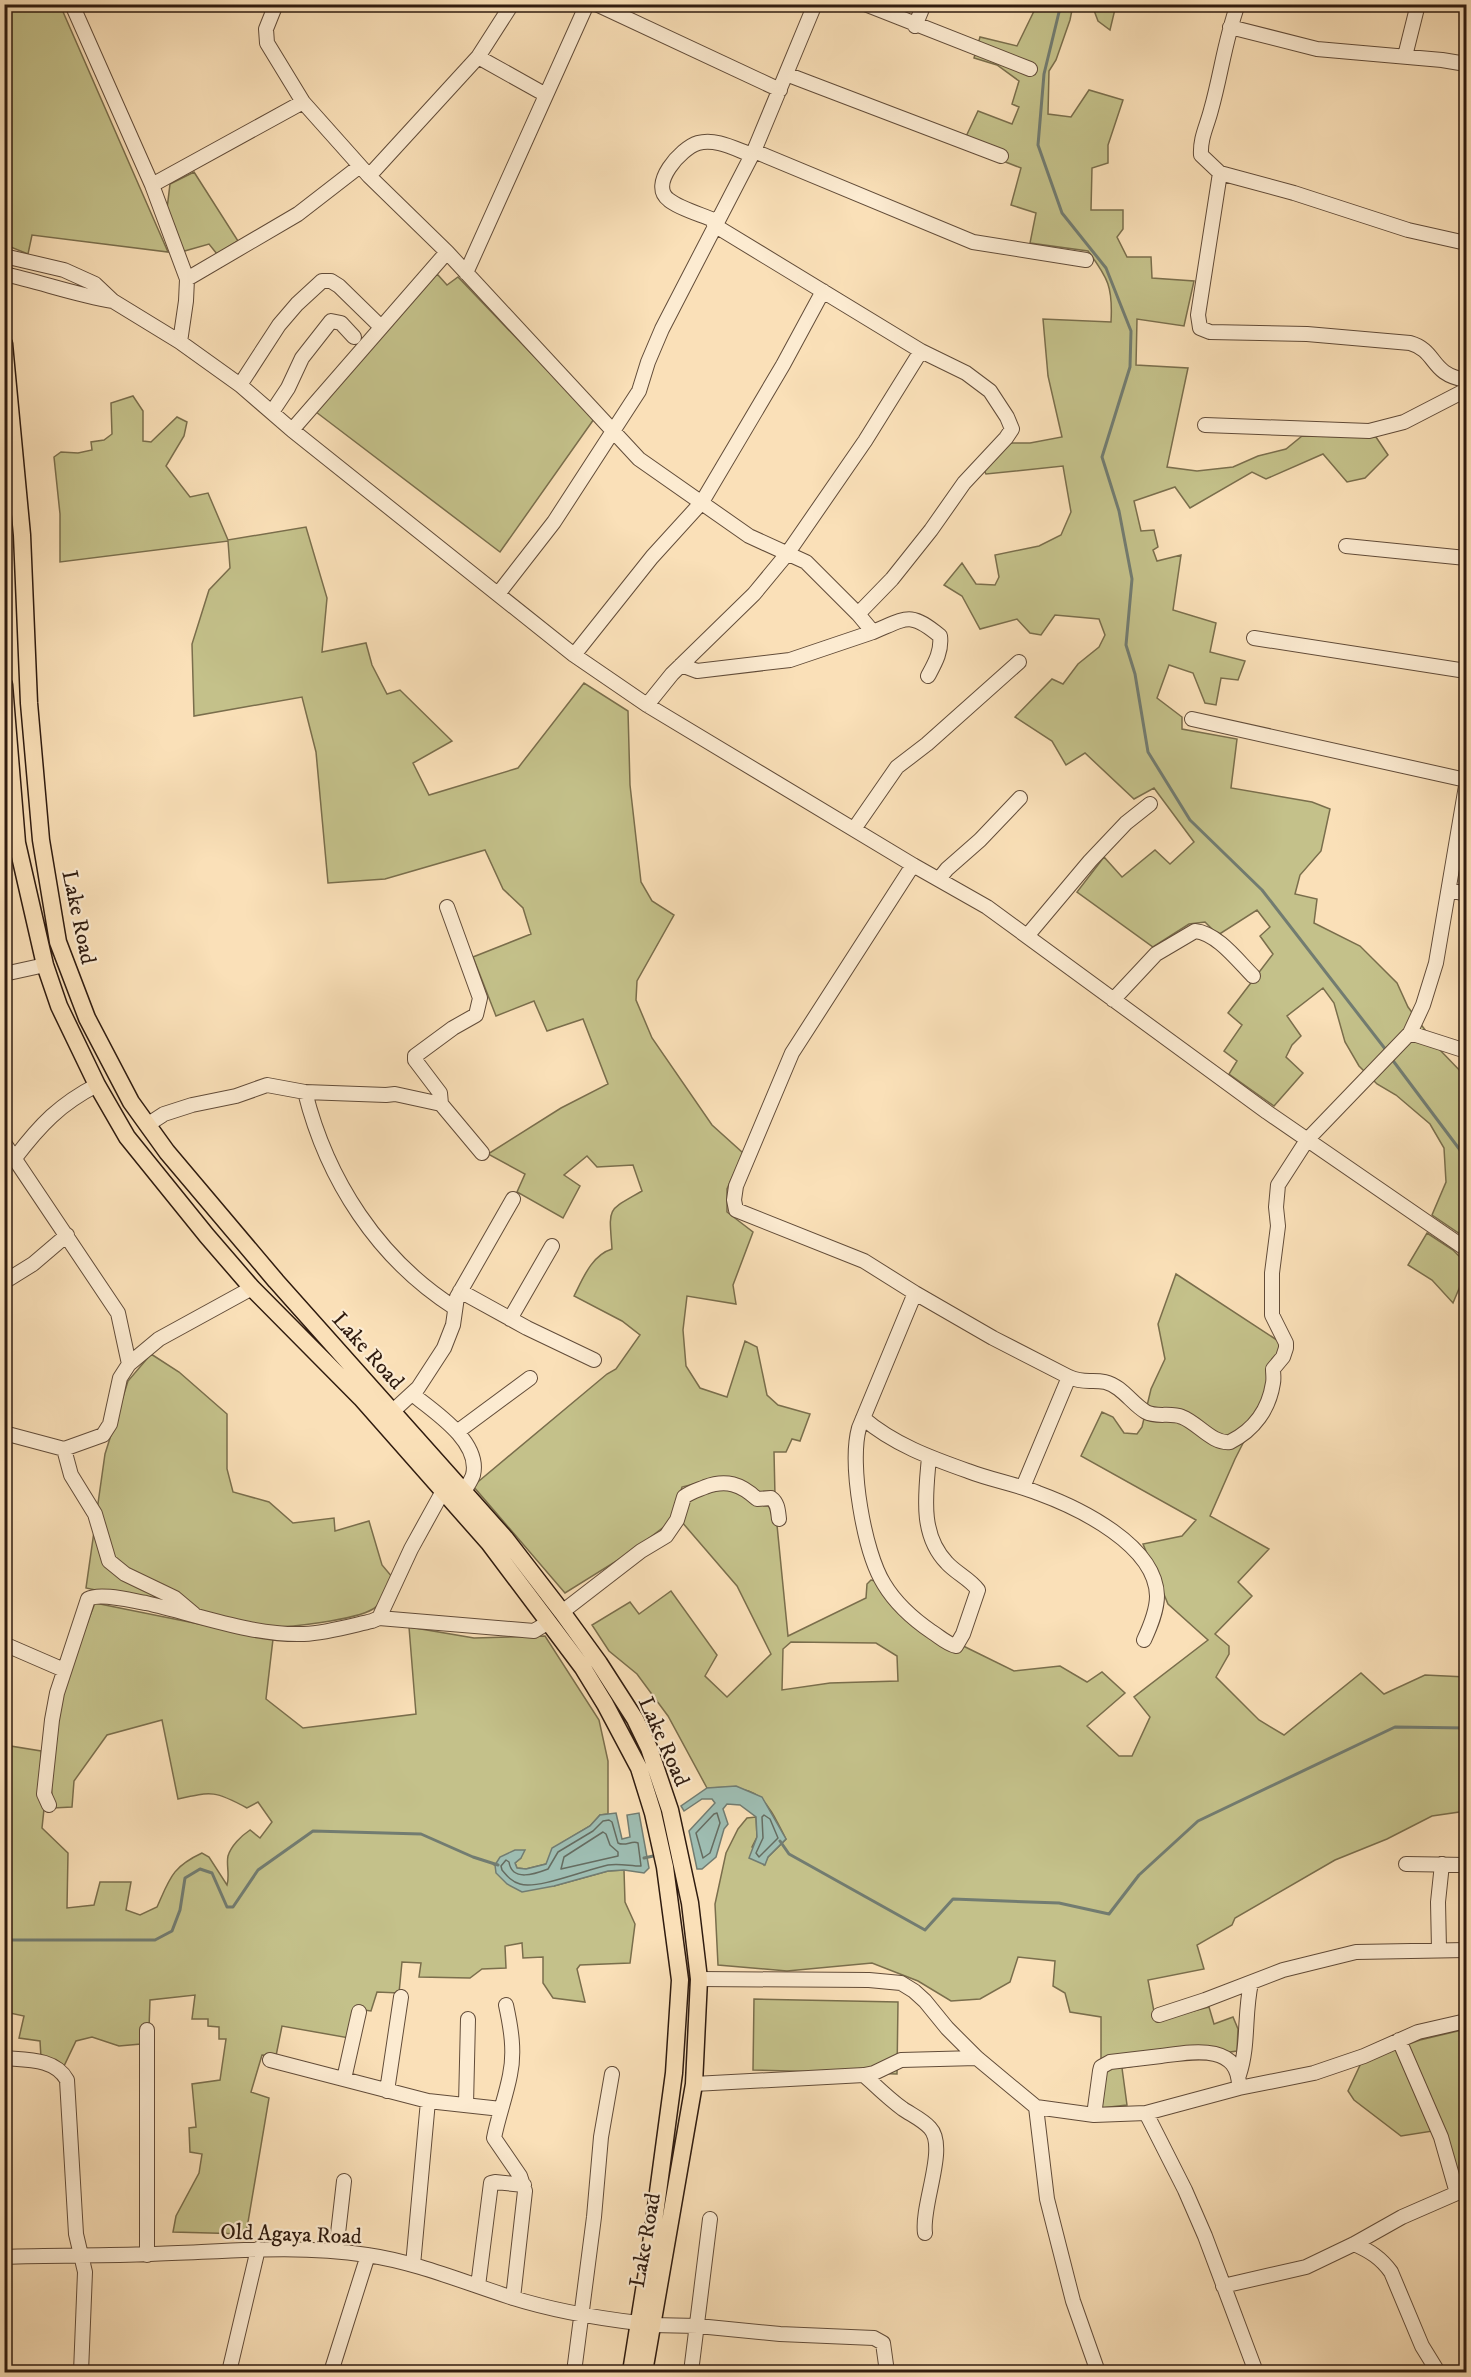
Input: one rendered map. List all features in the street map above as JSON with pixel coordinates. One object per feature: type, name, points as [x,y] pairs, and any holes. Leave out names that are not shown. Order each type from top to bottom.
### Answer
[{"type":"main road","name":"Lake Road","points":[[4,344],[22,535],[26,645],[41,840],[58,942],[87,1018],[131,1102],[167,1152],[276,1281],[505,1539],[562,1612],[599,1663],[635,1719],[649,1749],[670,1810],[684,1869],[699,1979],[694,2084],[646,2324],[631,2373]]},
{"type":"main road","name":"Lake Road","points":[[4,685],[17,843],[45,965],[59,1006],[97,1085],[128,1137],[207,1236],[252,1288],[361,1398],[489,1543],[583,1668],[639,1768],[653,1813],[665,1867],[680,1980],[674,2073],[646,2324],[644,2373]]},
{"type":"street","points":[[81,4],[74,9],[152,185],[187,279],[180,342]]},
{"type":"street","points":[[276,4],[266,29],[267,43],[303,102],[365,171],[447,252],[639,459],[749,536],[806,562],[873,632]]},
{"type":"street","points":[[187,279],[298,214],[365,171],[478,57],[512,4]]},
{"type":"street","points":[[466,273],[587,4]]},
{"type":"street","points":[[596,4],[780,90]]},
{"type":"street","points":[[498,594],[554,522],[639,391],[662,329],[753,153],[815,4]]},
{"type":"street","points":[[865,4],[915,26],[1030,69]]},
{"type":"street","points":[[915,26],[924,4]]},
{"type":"street","points":[[1238,4],[1230,27],[1211,109],[1200,141],[1201,155],[1220,172],[1294,192],[1408,230],[1467,243]]},
{"type":"street","points":[[1405,56],[1418,4]]},
{"type":"street","points":[[1230,27],[1317,49],[1467,64]]},
{"type":"street","points":[[478,57],[546,95]]},
{"type":"street","points":[[786,74],[1001,156]]},
{"type":"street","points":[[152,185],[303,102]]},
{"type":"street","points":[[858,615],[931,530],[964,483],[1006,438],[1012,429],[1007,417],[990,391],[966,373],[921,351],[715,223],[669,200],[662,191],[669,168],[687,148],[699,143],[717,143],[753,153],[973,242],[1086,260]]},
{"type":"street","points":[[1220,172],[1198,315],[1200,328],[1210,332],[1307,334],[1410,343],[1421,346],[1439,370],[1448,376],[1467,380]]},
{"type":"street","points":[[292,430],[447,252]]},
{"type":"street","points":[[4,256],[63,270],[95,284],[113,300],[180,342],[240,385],[292,430],[574,655],[647,705],[987,907],[1307,1140],[1467,1249]]},
{"type":"street","points":[[4,274],[85,297],[113,300]]},
{"type":"street","points":[[240,385],[279,324],[322,281],[331,281],[339,286],[381,327]]},
{"type":"street","points":[[574,655],[652,557],[702,502],[783,366],[823,291]]},
{"type":"street","points":[[272,412],[288,388],[305,353],[331,321],[336,320],[341,323],[354,337]]},
{"type":"street","points":[[647,705],[681,664],[754,594],[787,555],[865,441],[921,351]]},
{"type":"street","points":[[1205,425],[1369,431],[1404,422],[1467,390]]},
{"type":"street","points":[[1346,546],[1467,558]]},
{"type":"street","points":[[681,664],[697,671],[790,660],[910,618],[923,622],[940,636],[941,648],[928,676]]},
{"type":"street","points":[[1254,638],[1467,671]]},
{"type":"street","points":[[854,829],[897,767],[927,744],[1019,662]]},
{"type":"street","points":[[1192,719],[1467,780]]},
{"type":"street","points":[[913,865],[792,1053],[736,1186],[734,1200],[736,1210],[864,1261],[993,1338],[1069,1377],[1080,1382],[1102,1381],[1111,1384],[1146,1412],[1154,1415],[1181,1416],[1226,1443],[1240,1437],[1255,1425],[1267,1403],[1273,1383],[1273,1369],[1283,1357],[1286,1348],[1286,1343],[1272,1315],[1272,1273],[1278,1226],[1277,1189],[1307,1140],[1410,1033],[1423,1005],[1436,963],[1467,786]]},
{"type":"street","points":[[939,879],[1020,798]]},
{"type":"street","points":[[1027,936],[1090,861],[1126,823],[1150,804]]},
{"type":"street","points":[[1449,890],[1467,894]]},
{"type":"street","points":[[447,907],[480,998],[476,1015],[453,1028],[415,1056],[415,1060],[440,1093],[441,1104],[482,1153]]},
{"type":"street","points":[[1113,1000],[1156,954],[1195,931],[1214,940],[1253,976]]},
{"type":"street","points":[[4,974],[45,965]]},
{"type":"street","points":[[1410,1033],[1467,1051]]},
{"type":"street","points":[[147,1125],[164,1114],[192,1104],[236,1096],[267,1084],[305,1092],[395,1094],[441,1104]]},
{"type":"street","points":[[15,1158],[53,1113],[97,1085]]},
{"type":"street","points":[[305,1092],[316,1130],[341,1188],[374,1236],[409,1274],[455,1308]]},
{"type":"street","points":[[4,1143],[68,1235],[118,1313],[129,1364]]},
{"type":"street","points":[[393,1411],[412,1394],[444,1348],[453,1325],[460,1291],[513,1199]]},
{"type":"street","points":[[4,1282],[33,1264],[68,1235]]},
{"type":"street","points":[[510,1319],[552,1245]]},
{"type":"street","points":[[4,1433],[64,1449],[99,1437],[106,1431],[120,1378],[129,1364],[159,1339],[252,1288]]},
{"type":"street","points":[[460,1291],[510,1319],[594,1360]]},
{"type":"street","points":[[915,1293],[856,1438],[855,1460],[865,1530],[882,1581],[901,1607],[921,1624],[956,1646],[963,1634],[978,1590],[943,1559],[930,1534],[925,1510],[929,1457]]},
{"type":"street","points":[[1023,1487],[1069,1377]]},
{"type":"street","points":[[457,1432],[530,1378]]},
{"type":"street","points":[[412,1394],[457,1432],[468,1446],[473,1463],[473,1473],[464,1492]]},
{"type":"street","points":[[863,1419],[879,1432],[929,1457],[970,1472],[1023,1487],[1083,1514],[1111,1531],[1136,1551],[1155,1583],[1157,1597],[1144,1640]]},
{"type":"street","points":[[64,1449],[71,1475],[95,1515],[109,1561],[125,1574],[175,1598],[195,1615]]},
{"type":"street","points":[[562,1612],[641,1551],[666,1536],[677,1520],[684,1497],[698,1490],[722,1482],[730,1483],[749,1492],[757,1499],[774,1500],[778,1507],[779,1519]]},
{"type":"street","points":[[379,1618],[411,1549],[443,1491]]},
{"type":"street","points":[[49,1805],[44,1794],[52,1720],[64,1670],[86,1602],[91,1597],[134,1601],[292,1634],[335,1629],[379,1618],[534,1631],[548,1623]]},
{"type":"street","points":[[4,1644],[64,1670]]},
{"type":"street","points":[[1406,1864],[1467,1865]]},
{"type":"street","points":[[1439,1949],[1438,1902],[1442,1864]]},
{"type":"street","points":[[1159,2015],[1283,1970],[1356,1952],[1467,1950]]},
{"type":"street","points":[[699,1979],[896,1982],[914,1991],[976,2058],[1036,2107],[1094,2115],[1146,2113],[1239,2081],[1314,2073],[1364,2056],[1427,2029],[1467,2021]]},
{"type":"street","points":[[1239,2081],[1244,2057],[1246,2002],[1251,1983]]},
{"type":"street","points":[[387,2091],[401,1997]]},
{"type":"street","points":[[506,2006],[510,2024],[511,2074],[494,2138],[524,2185],[513,2298]]},
{"type":"street","points":[[344,2079],[359,2012]]},
{"type":"street","points":[[466,2105],[468,2019]]},
{"type":"street","points":[[147,2030],[147,2254]]},
{"type":"street","points":[[1223,2286],[1306,2267],[1402,2217],[1462,2193],[1400,2040]]},
{"type":"street","points":[[1094,2115],[1100,2070],[1110,2062],[1210,2052],[1221,2055],[1239,2081]]},
{"type":"street","points":[[4,2058],[48,2064],[59,2069],[67,2080],[76,2234],[85,2272],[81,2373]]},
{"type":"street","points":[[694,2084],[864,2075],[874,2073],[901,2060],[976,2058]]},
{"type":"street","points":[[270,2060],[428,2101],[501,2109]]},
{"type":"street","points":[[574,2373],[594,2217],[600,2138],[612,2074]]},
{"type":"street","points":[[864,2075],[902,2109],[925,2123],[936,2138],[937,2150],[924,2213],[925,2233]]},
{"type":"street","points":[[413,2265],[428,2101]]},
{"type":"street","points":[[1036,2107],[1047,2199],[1072,2301],[1098,2373]]},
{"type":"street","points":[[1146,2113],[1185,2190],[1256,2373]]},
{"type":"street","points":[[336,2251],[344,2181]]},
{"type":"street","points":[[478,2286],[490,2184],[495,2182],[524,2185]]},
{"type":"street","points":[[691,2373],[710,2219]]},
{"type":"street","points":[[1354,2244],[1372,2253],[1390,2272],[1422,2346],[1438,2373]]},
{"type":"street","points":[[229,2373],[258,2249]]},
{"type":"street","name":"Old Agaya Road","points":[[4,2257],[258,2249],[336,2251],[368,2255],[413,2265],[513,2298],[581,2314],[646,2324],[874,2338],[883,2343],[887,2373]]},
{"type":"street","points":[[331,2373],[368,2255]]},
{"type":"shaded area","points":[[4,5],[60,5],[168,252],[32,235],[28,254],[8,246],[5,242]]},
{"type":"shaded area","points":[[1037,5],[1073,5],[1056,60],[1049,71],[1048,114],[1071,117],[1089,90],[1123,100],[1108,145],[1108,163],[1092,168],[1091,210],[1123,210],[1123,229],[1117,237],[1127,257],[1151,257],[1152,278],[1194,281],[1184,326],[1137,319],[1136,365],[1188,368],[1167,467],[1197,471],[1233,467],[1258,456],[1286,449],[1302,436],[1376,437],[1388,455],[1365,478],[1347,482],[1323,454],[1266,479],[1252,472],[1190,508],[1175,487],[1134,501],[1141,531],[1154,530],[1158,547],[1153,550],[1157,561],[1181,555],[1173,610],[1216,623],[1210,652],[1245,661],[1238,680],[1221,678],[1216,705],[1205,703],[1193,673],[1169,665],[1157,698],[1182,717],[1182,729],[1237,739],[1231,788],[1312,802],[1330,809],[1321,851],[1300,875],[1295,894],[1317,899],[1314,923],[1360,946],[1397,983],[1408,1007],[1440,1050],[1466,1077],[1466,1238],[1432,1215],[1446,1182],[1444,1148],[1430,1124],[1396,1095],[1377,1084],[1359,1066],[1345,1042],[1334,1003],[1323,988],[1287,1016],[1301,1036],[1292,1045],[1286,1057],[1303,1073],[1274,1106],[1229,1074],[1237,1061],[1224,1051],[1242,1025],[1228,1013],[1273,954],[1260,936],[1270,927],[1257,910],[1218,935],[1205,922],[1189,924],[1153,947],[1077,892],[1104,857],[1122,877],[1155,850],[1170,864],[1194,842],[1154,788],[1134,799],[1085,753],[1066,765],[1052,741],[1015,717],[1052,679],[1063,684],[1078,664],[1099,647],[1105,635],[1099,619],[1055,615],[1041,635],[1030,633],[1017,619],[980,629],[962,596],[944,585],[962,563],[976,584],[995,585],[999,577],[995,555],[1039,546],[1061,535],[1071,512],[1063,466],[986,474],[980,462],[994,443],[1030,443],[1062,437],[1048,376],[1043,319],[1111,322],[1108,283],[1088,251],[1030,243],[1036,213],[1011,205],[1021,168],[962,145],[978,111],[1012,124],[1019,107],[1012,104],[1019,81],[997,65],[974,58],[980,37],[1017,46]]},
{"type":"shaded area","points":[[1092,5],[1116,5],[1110,30],[1098,21]]},
{"type":"shaded area","points":[[194,172],[238,241],[217,254],[209,244],[181,252],[167,209],[170,184]]},
{"type":"shaded area","points":[[438,275],[447,285],[458,277],[594,419],[500,552],[316,412],[431,276]]},
{"type":"shaded area","points":[[133,396],[143,411],[143,441],[151,442],[177,417],[187,422],[184,436],[166,466],[190,497],[208,493],[228,540],[306,527],[327,598],[322,652],[366,643],[372,665],[387,694],[400,690],[452,741],[413,763],[429,795],[518,768],[584,683],[628,711],[630,785],[641,882],[652,901],[674,915],[637,981],[636,1000],[652,1038],[712,1125],[743,1153],[727,1189],[727,1212],[753,1232],[733,1285],[736,1304],[687,1296],[683,1330],[686,1366],[700,1388],[727,1397],[745,1341],[757,1347],[767,1395],[778,1405],[810,1414],[800,1441],[792,1439],[786,1452],[774,1452],[775,1496],[757,1496],[713,1479],[682,1487],[673,1520],[631,1552],[565,1593],[473,1486],[607,1374],[616,1369],[640,1335],[622,1321],[574,1296],[594,1262],[599,1256],[612,1249],[610,1225],[612,1212],[616,1207],[642,1191],[633,1165],[597,1167],[587,1156],[564,1175],[580,1186],[563,1218],[517,1192],[525,1174],[488,1154],[561,1108],[608,1084],[583,1019],[547,1031],[534,1001],[496,1016],[473,957],[531,934],[523,908],[503,889],[485,850],[385,879],[328,883],[316,752],[302,697],[194,716],[192,644],[209,590],[230,568],[228,541],[60,562],[60,514],[54,457],[61,452],[78,453],[92,450],[91,442],[104,440],[112,434],[111,403]]},
{"type":"shaded area","points":[[1427,1233],[1453,1250],[1466,1263],[1466,1272],[1453,1303],[1432,1280],[1408,1265]]},
{"type":"shaded area","points":[[1176,1274],[1283,1344],[1286,1359],[1235,1459],[1210,1516],[1269,1549],[1238,1582],[1252,1596],[1215,1634],[1229,1646],[1229,1654],[1216,1677],[1259,1720],[1284,1735],[1361,1673],[1384,1694],[1425,1675],[1466,1677],[1466,1811],[1432,1816],[1387,1839],[1335,1860],[1235,1918],[1232,1925],[1197,1945],[1204,1969],[1148,1980],[1155,2017],[1174,2016],[1209,2007],[1214,2024],[1233,2017],[1238,2029],[1237,2051],[1223,2053],[1205,2046],[1167,2061],[1122,2068],[1127,2105],[1101,2108],[1101,2017],[1070,2012],[1065,1993],[1053,1986],[1055,1961],[1018,1957],[1010,1982],[980,1999],[951,2001],[918,1981],[872,1963],[787,1971],[718,1965],[715,1904],[726,1853],[738,1829],[747,1818],[756,1817],[757,1837],[752,1847],[764,1865],[768,1857],[786,1839],[772,1812],[758,1796],[738,1789],[707,1788],[668,1716],[637,1674],[609,1651],[592,1625],[630,1602],[639,1614],[671,1591],[717,1655],[705,1676],[727,1697],[771,1654],[737,1586],[681,1521],[689,1499],[724,1485],[775,1505],[788,1636],[866,1598],[867,1584],[871,1580],[878,1582],[893,1595],[906,1620],[916,1616],[943,1636],[1014,1671],[1060,1666],[1087,1682],[1102,1672],[1125,1693],[1087,1726],[1119,1756],[1132,1756],[1150,1717],[1134,1697],[1208,1640],[1168,1604],[1143,1544],[1182,1536],[1196,1520],[1081,1456],[1102,1412],[1113,1417],[1124,1433],[1137,1434],[1142,1427],[1151,1389],[1165,1359],[1158,1324]],"holes":[[[791,1642],[876,1643],[897,1656],[898,1681],[830,1683],[782,1690],[783,1649]]]},
{"type":"shaded area","points":[[151,1354],[179,1372],[227,1414],[227,1469],[233,1492],[269,1502],[293,1523],[334,1518],[335,1531],[369,1521],[382,1565],[393,1578],[376,1607],[352,1617],[337,1620],[305,1625],[266,1627],[86,1588],[105,1454],[128,1381]]},
{"type":"shaded area","points":[[95,1603],[273,1639],[266,1699],[303,1728],[416,1714],[409,1627],[474,1638],[545,1636],[599,1720],[608,1761],[608,1814],[600,1815],[590,1826],[563,1842],[546,1864],[526,1869],[517,1868],[515,1863],[521,1858],[495,1865],[554,1886],[608,1871],[624,1870],[625,1902],[635,1924],[630,1963],[580,1965],[577,1969],[585,2002],[553,1998],[543,1983],[543,1957],[523,1958],[522,1943],[505,1946],[506,1968],[482,1969],[470,1978],[419,1977],[421,1963],[402,1962],[399,1993],[377,1992],[371,2011],[357,2009],[349,2038],[282,2026],[276,2056],[262,2055],[251,2092],[269,2098],[246,2234],[173,2232],[176,2216],[199,2173],[202,2154],[190,2152],[189,2128],[196,2127],[192,2084],[220,2080],[226,2039],[219,2039],[219,2027],[208,2026],[208,2019],[192,2019],[195,1995],[150,2000],[149,2029],[141,2044],[119,2046],[92,2037],[76,2041],[64,2066],[41,2058],[40,2041],[19,2038],[24,2016],[5,2012],[4,1745],[41,1751],[44,1809],[42,1828],[68,1853],[67,1908],[94,1905],[100,1882],[131,1882],[126,1910],[140,1915],[157,1907],[173,1874],[184,1863],[202,1853],[209,1857],[227,1885],[228,1856],[234,1845],[250,1830],[260,1838],[272,1822],[258,1802],[247,1808],[214,1794],[178,1799],[162,1720],[107,1735],[74,1781],[72,1807],[53,1808],[50,1763],[57,1717],[74,1659]]},
{"type":"shaded area","points":[[754,1999],[898,2002],[897,2074],[753,2070]]},
{"type":"shaded area","points":[[1466,2029],[1466,2194],[1459,2190],[1445,2129],[1401,2136],[1354,2100],[1348,2091],[1362,2061],[1420,2040]]},
{"type":"water","points":[[736,1786],[762,1797],[786,1839],[768,1857],[765,1865],[749,1858],[757,1837],[756,1817],[740,1805],[727,1804],[723,1809],[728,1824],[724,1829],[716,1857],[702,1869],[697,1869],[689,1831],[715,1803],[712,1799],[702,1799],[684,1811],[681,1806],[707,1788]]},
{"type":"water","points":[[616,1813],[622,1839],[630,1837],[627,1815],[639,1813],[649,1868],[644,1873],[624,1870],[608,1871],[522,1892],[507,1884],[496,1873],[495,1865],[500,1857],[515,1850],[525,1850],[515,1863],[517,1868],[526,1869],[546,1864],[552,1848],[590,1826],[600,1815]]},
{"type":"waterway","points":[[1061,4],[1044,74],[1038,145],[1062,213],[1106,268],[1131,331],[1130,367],[1102,457],[1119,511],[1132,579],[1126,645],[1135,674],[1148,752],[1190,820],[1262,890],[1386,1050]]},
{"type":"waterway","points":[[1391,1058],[1466,1158]]},
{"type":"waterway","points":[[1466,1336],[1463,1355],[1466,1357]]},
{"type":"waterway","points":[[780,1841],[789,1854],[925,1930],[953,1899],[1059,1903],[1109,1914],[1139,1875],[1198,1821],[1395,1727],[1466,1728]]},
{"type":"waterway","points":[[4,1940],[155,1940],[172,1931],[180,1910],[185,1878],[200,1869],[212,1873],[227,1907],[233,1907],[258,1870],[313,1831],[421,1834],[473,1857],[498,1865]]},
{"type":"waterway","points":[[644,1858],[658,1855]]}]
